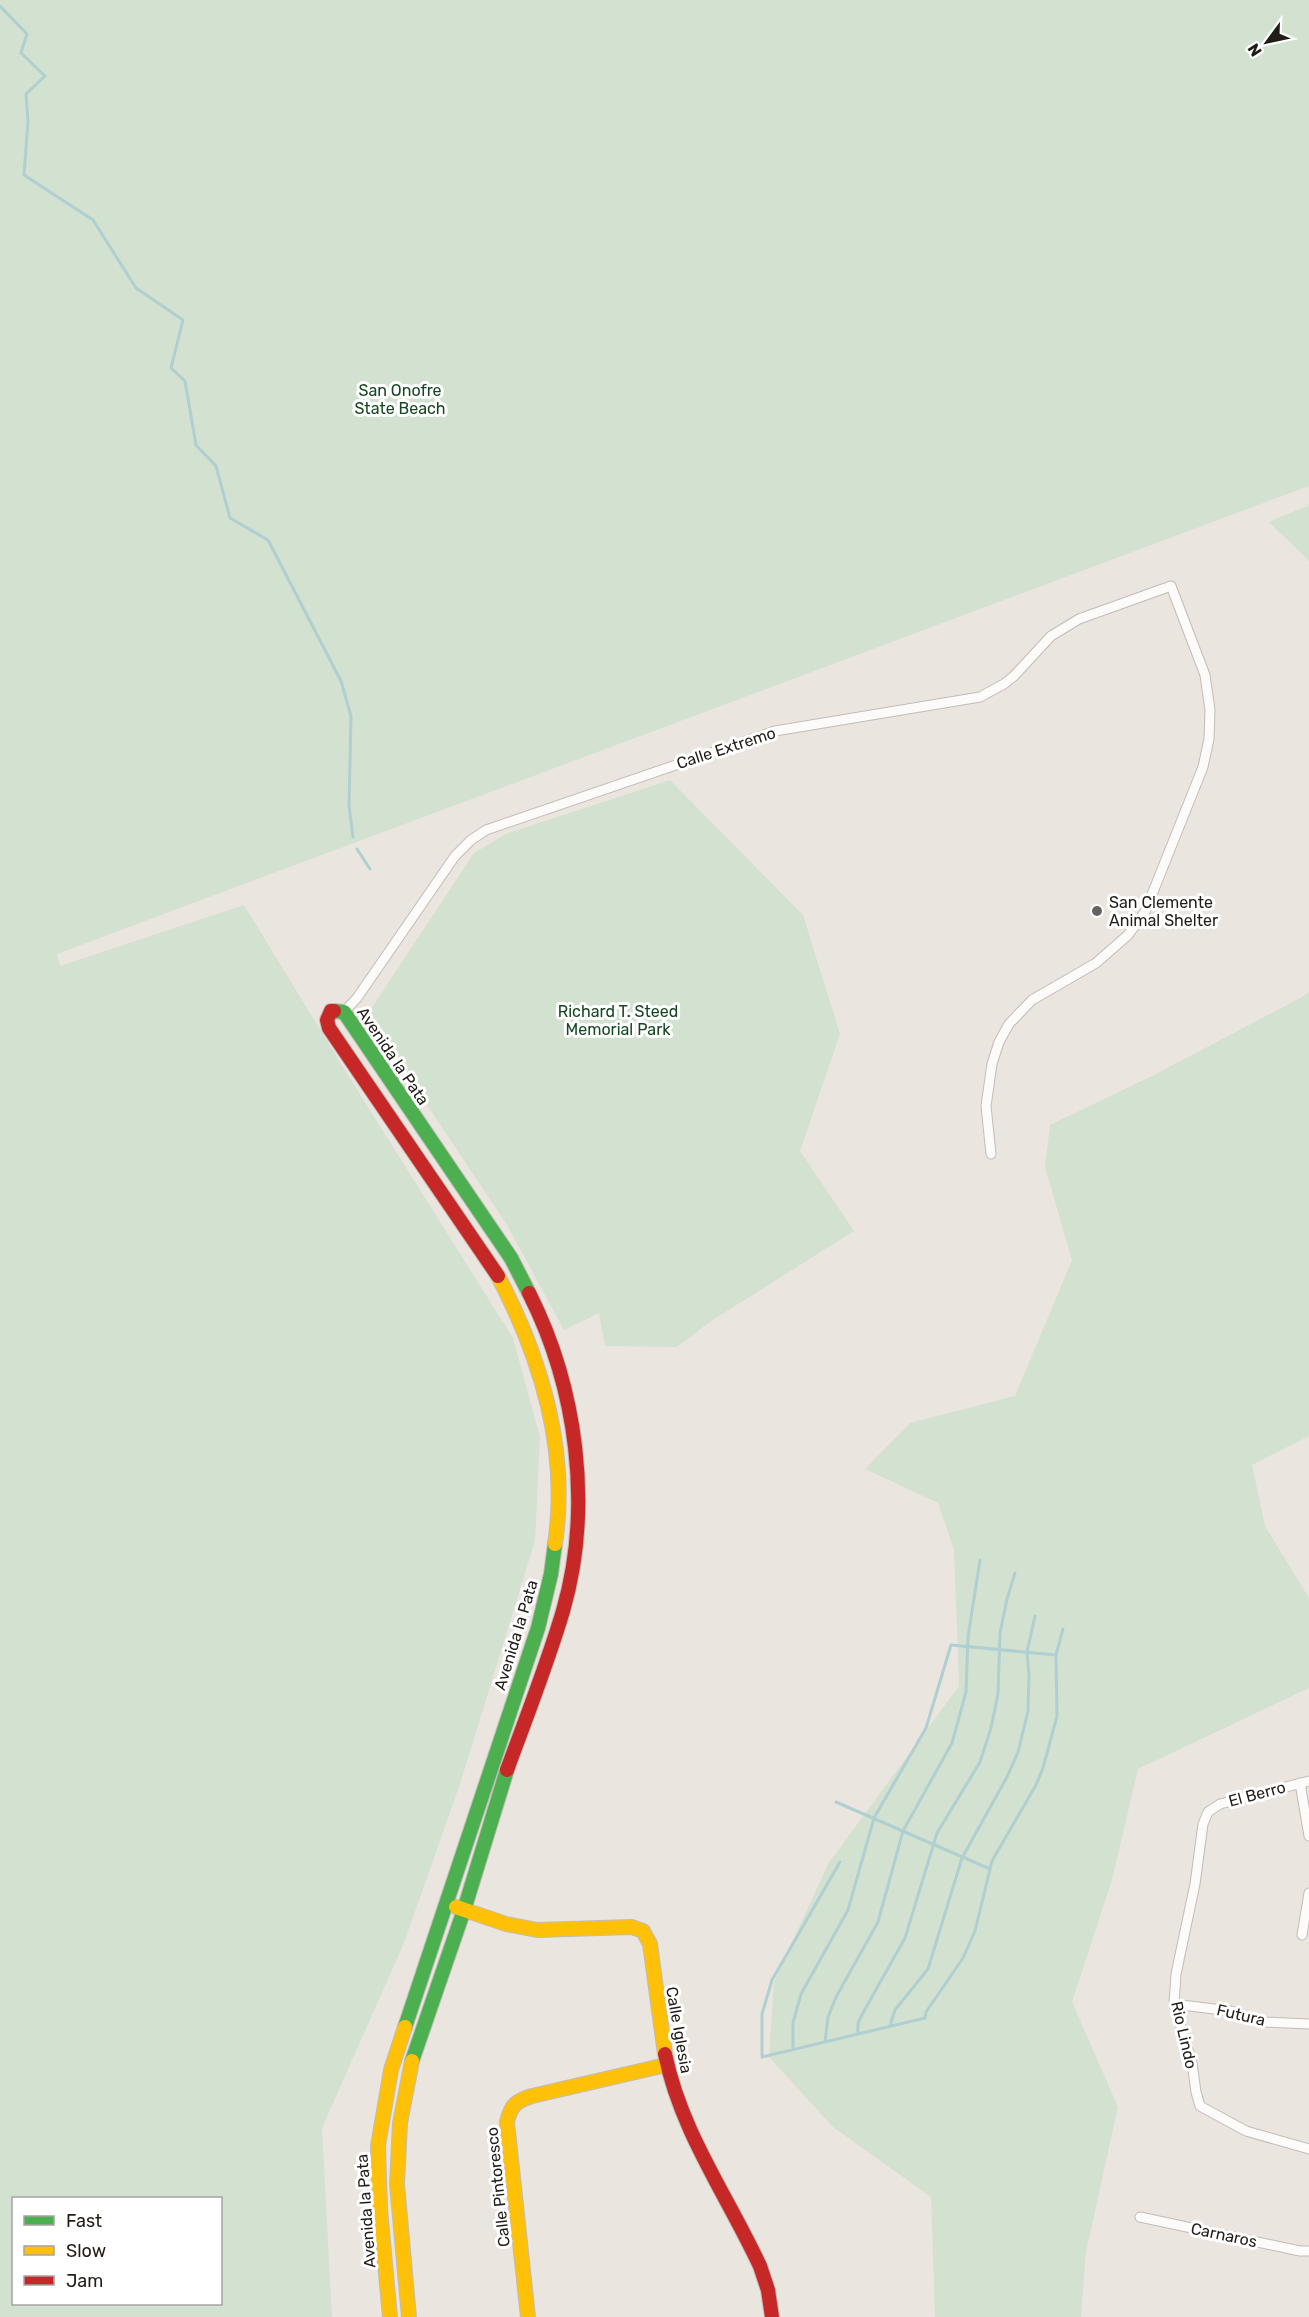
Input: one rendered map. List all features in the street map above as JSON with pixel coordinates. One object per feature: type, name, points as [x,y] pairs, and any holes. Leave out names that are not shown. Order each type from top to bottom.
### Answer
[{"type":"main road","name":"Avenida la Pata","points":[[390,2317],[380,2209],[378,2146],[391,2070],[538,1628],[551,1574],[558,1527],[557,1451],[543,1382],[520,1318],[495,1270],[329,1028],[326,1022],[331,1011],[338,1010],[344,1012],[511,1258],[550,1338],[560,1370],[575,1440],[578,1506],[573,1563],[563,1610],[500,1792],[464,1910],[412,2060],[400,2123],[397,2184],[409,2317]]},
{"type":"main road","name":"Calle Iglesia","points":[[445,1903],[525,1929],[632,1927],[643,1931],[650,1944],[666,2065],[680,2109],[760,2265],[768,2286],[772,2317]]},
{"type":"main road","name":"Calle Pintoresco","points":[[528,2317],[508,2150],[507,2122],[511,2107],[517,2101],[532,2096],[666,2065]]},
{"type":"street","name":"Calle Extremo","points":[[344,1012],[357,998],[454,856],[486,830],[776,731],[980,697],[994,691],[1014,676],[1039,647],[1065,626],[1172,586],[1205,675],[1210,710],[1209,740],[1203,767],[1145,912],[1128,935],[1095,963],[1032,1000],[1009,1024],[999,1042],[992,1064],[986,1106],[991,1154]]},
{"type":"street","name":"El Berro","points":[[1208,1812],[1220,1804],[1304,1782]]},
{"type":"street","points":[[1304,1782],[1309,1836]]},
{"type":"street","name":"Rio Lindo","points":[[1208,1812],[1203,1824],[1195,1884],[1176,1974],[1174,2004],[1192,2063],[1200,2106],[1246,2131],[1309,2149]]},
{"type":"street","points":[[1302,1935],[1309,1893]]},
{"type":"street","name":"Futura","points":[[1174,2004],[1230,2011],[1264,2022],[1309,2024]]},
{"type":"street","name":"Carnaros","points":[[1140,2217],[1309,2251]]},
{"type":"green space","name":"San Onofre State Beach","points":[[0,0],[1309,0],[1309,486],[57,954],[60,966],[244,905],[513,1338],[540,1437],[535,1541],[460,1784],[404,1943],[322,2128],[332,2317],[0,2317]]},
{"type":"green space","points":[[1309,505],[1309,561],[1269,522]]},
{"type":"green space","name":"Richard T. Steed Memorial Park","points":[[670,780],[803,915],[840,1034],[800,1151],[854,1231],[711,1321],[677,1347],[605,1346],[599,1313],[564,1330],[507,1225],[367,1015],[474,853],[506,834]]},
{"type":"green space","points":[[1309,992],[1309,1436],[1252,1465],[1265,1526],[1309,1598],[1309,1688],[1138,1769],[1112,1880],[1072,2002],[1118,2107],[1086,2252],[1081,2317],[935,2317],[931,2197],[833,2127],[769,2057],[774,1982],[828,1864],[959,1686],[954,1550],[938,1503],[865,1469],[910,1423],[1015,1396],[1072,1260],[1045,1167],[1050,1125],[1154,1075]]},
{"type":"waterway","points":[[0,6],[27,34],[21,53],[45,76],[26,94],[28,122],[24,175],[93,220],[136,288],[183,320],[171,368],[185,381],[196,445],[216,466],[230,518],[268,540],[341,681],[351,716],[349,806],[353,837]]},
{"type":"waterway","points":[[357,849],[370,869]]},
{"type":"waterway","points":[[825,2042],[828,2017],[836,1997],[878,1922],[903,1831],[952,1743],[966,1692],[968,1637],[980,1560]]},
{"type":"waterway","points":[[858,2034],[858,2023],[905,1938],[937,1833],[980,1762],[991,1728],[998,1694],[1000,1633],[1015,1573]]},
{"type":"waterway","points":[[890,2026],[895,2010],[928,1969],[962,1858],[1007,1777],[1018,1752],[1028,1711],[1027,1652],[1035,1616]]},
{"type":"waterway","points":[[793,2049],[793,2023],[801,1994],[848,1910],[874,1818],[926,1728],[951,1645],[1056,1655],[1063,1629]]},
{"type":"waterway","points":[[840,1862],[772,1980],[762,2014],[762,2057],[925,2018],[926,2012],[963,1958],[975,1931],[992,1861],[1036,1785],[1043,1768],[1057,1716],[1056,1655]]},
{"type":"waterway","points":[[836,1802],[990,1869]]},
{"type":"traffic: fast","points":[[334,1011],[344,1012],[511,1258],[529,1293]]},
{"type":"traffic: fast","points":[[405,2027],[538,1628],[551,1574],[555,1544]]},
{"type":"traffic: fast","points":[[412,2061],[464,1910],[507,1770]]},
{"type":"traffic: slow","points":[[498,1276],[527,1339],[548,1406],[558,1474],[555,1544]]},
{"type":"traffic: slow","points":[[456,1907],[506,1924],[537,1930],[632,1927],[643,1931],[650,1944],[665,2054]]},
{"type":"traffic: slow","points":[[390,2317],[380,2209],[378,2146],[391,2070],[405,2027]]},
{"type":"traffic: slow","points":[[409,2317],[397,2184],[400,2123],[412,2061]]},
{"type":"traffic: slow","points":[[528,2317],[507,2122],[510,2111],[518,2102],[532,2096],[666,2065]]},
{"type":"traffic: jam","points":[[334,1011],[331,1011],[327,1020],[329,1028],[498,1276]]},
{"type":"traffic: jam","points":[[507,1770],[563,1611],[572,1571],[577,1531],[578,1490],[569,1408],[559,1368],[529,1293]]},
{"type":"traffic: jam","points":[[665,2054],[672,2083],[693,2137],[760,2266],[768,2290],[772,2317]]},
{"type":"place","name":"San Clemente Animal Shelter","points":[[1097,911]]}]
